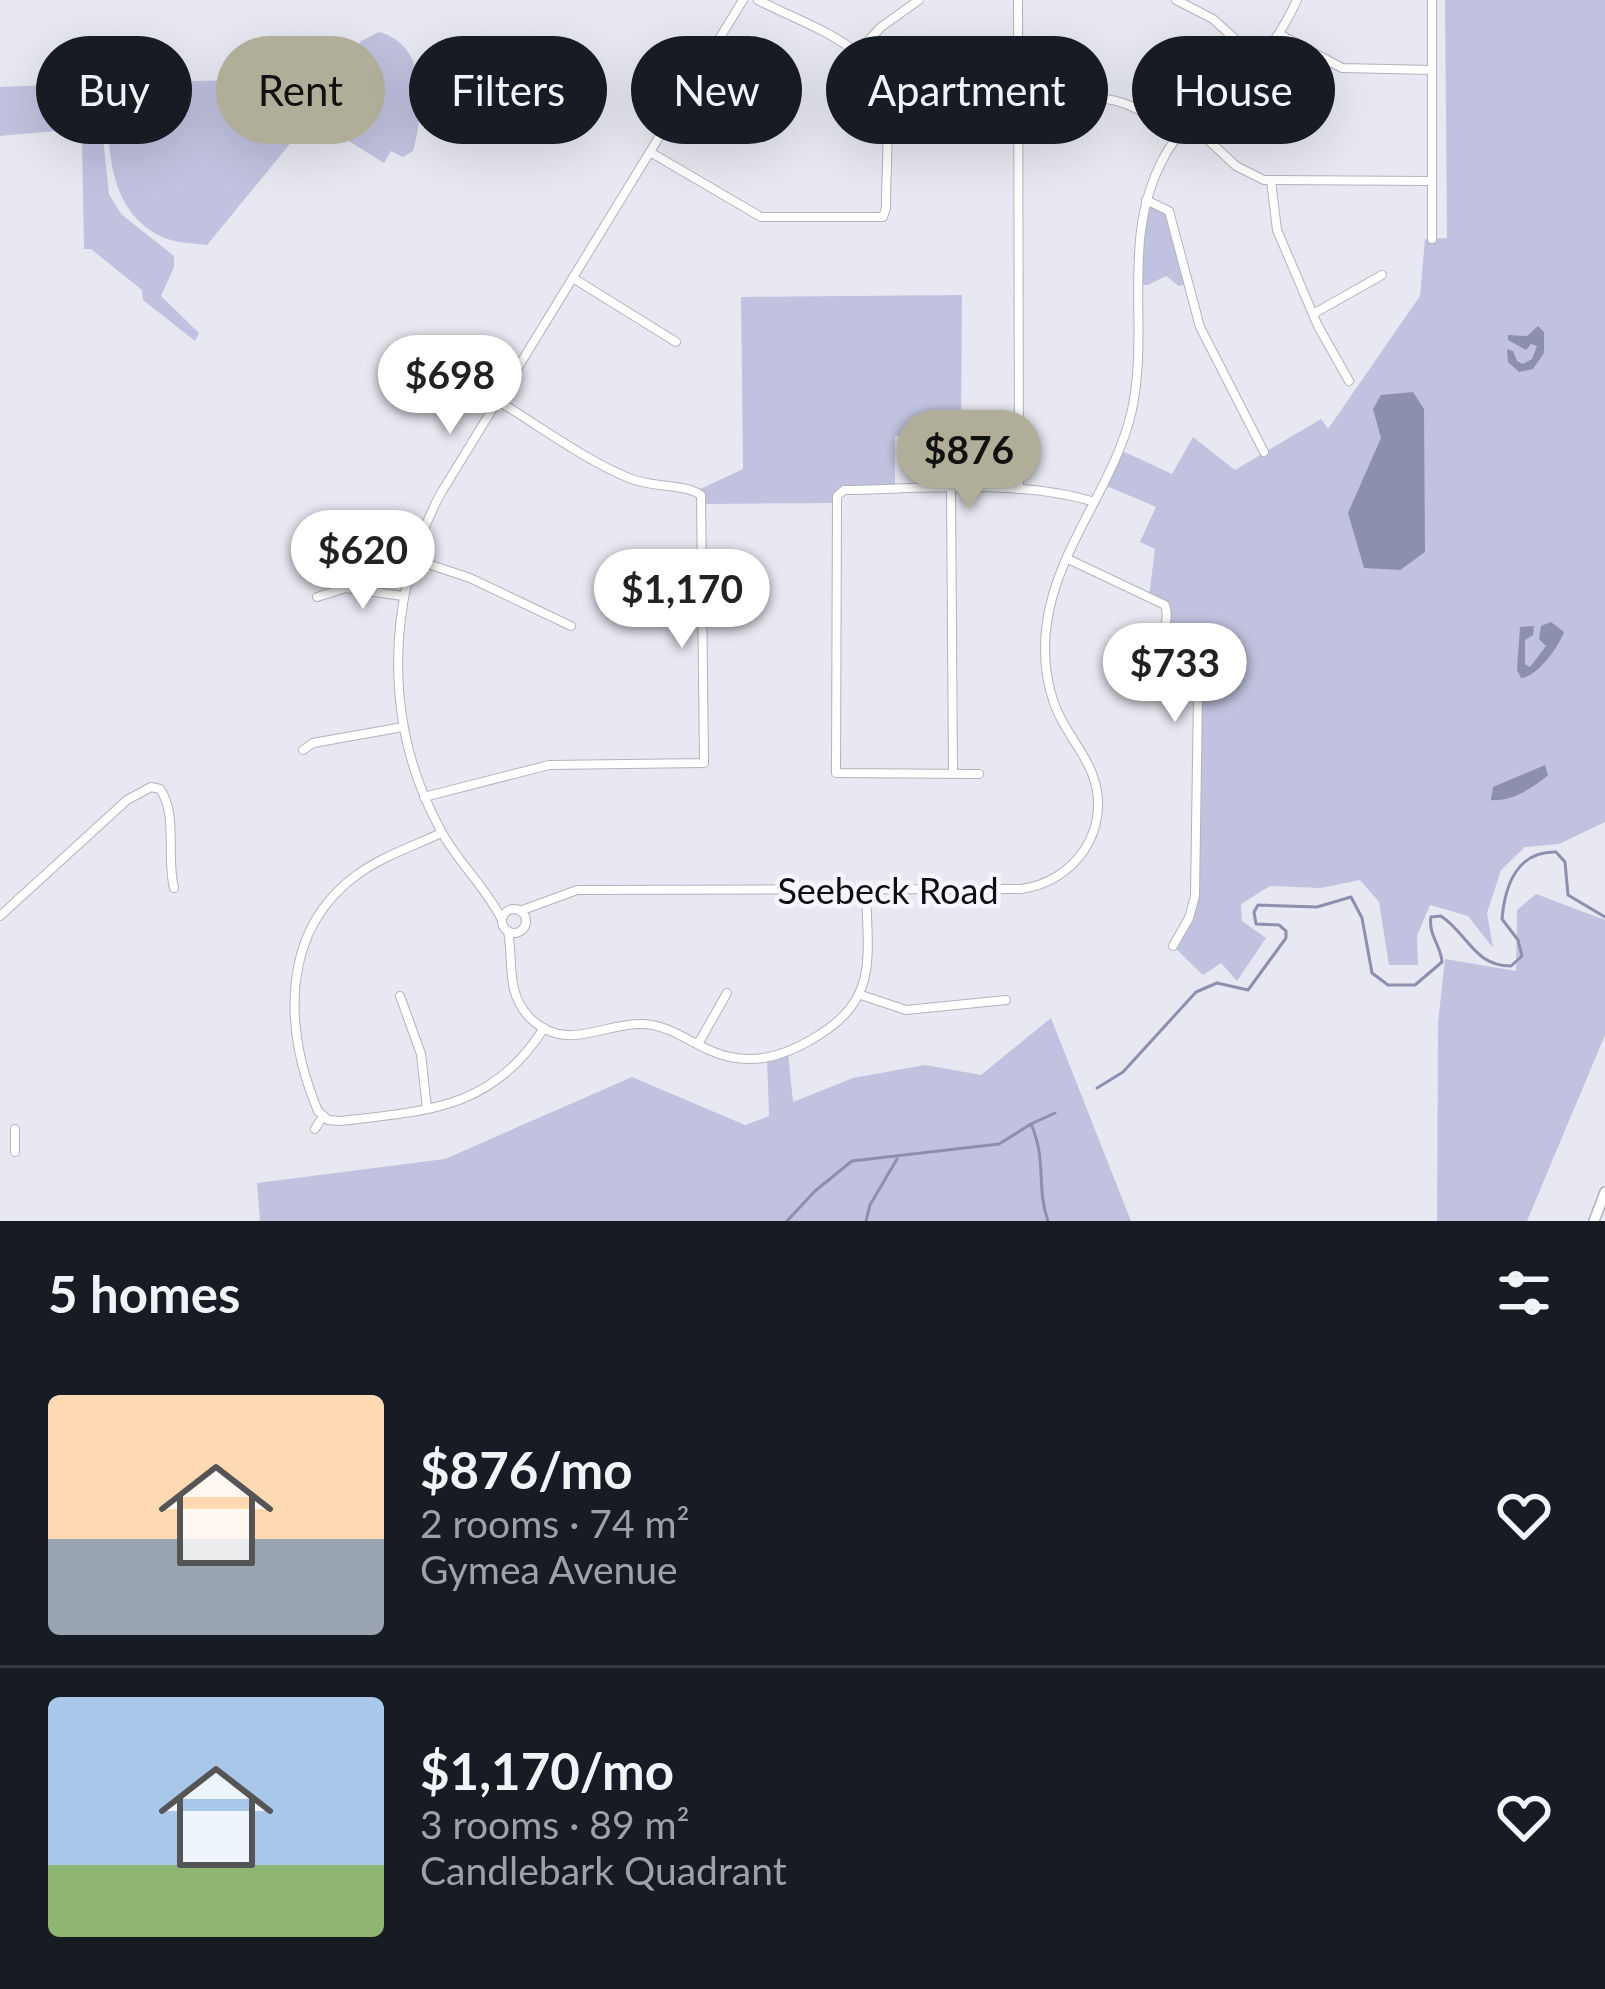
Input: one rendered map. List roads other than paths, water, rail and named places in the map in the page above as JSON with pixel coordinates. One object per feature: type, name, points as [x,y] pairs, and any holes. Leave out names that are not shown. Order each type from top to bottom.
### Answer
[{"type":"street","points":[[743,0],[437,501],[404,596],[398,655],[403,727],[424,797],[441,833],[494,903],[508,932],[514,992],[525,1012],[544,1028],[577,1037],[645,1024],[738,1058],[781,1054],[839,1023],[860,995],[866,969],[866,891]]},
{"type":"street","points":[[758,0],[826,36]]},
{"type":"street","points":[[873,36],[919,0]]},
{"type":"street","points":[[1018,0],[1018,36]]},
{"type":"street","points":[[1176,0],[1232,36]]},
{"type":"street","name":"Seebeck Road","points":[[1279,34],[1297,0]]},
{"type":"street","points":[[1432,0],[1432,239]]},
{"type":"street","points":[[1279,34],[1342,68],[1432,70]]},
{"type":"street","points":[[883,217],[885,144]]},
{"type":"street","points":[[1018,144],[1019,489]]},
{"type":"street","name":"Seebeck Road","points":[[515,910],[577,890],[1028,888],[1064,873],[1086,849],[1097,821],[1096,786],[1058,712],[1046,663],[1049,608],[1132,409],[1137,244],[1146,200],[1173,144]]},
{"type":"street","points":[[1212,144],[1236,166],[1270,181],[1432,181]]},
{"type":"street","points":[[650,152],[761,217],[883,217],[892,224]]},
{"type":"street","points":[[1270,181],[1273,218],[1313,314],[1349,381]]},
{"type":"street","points":[[1146,200],[1169,211],[1200,327],[1264,452]]},
{"type":"street","points":[[1313,314],[1382,275]]},
{"type":"street","points":[[573,278],[676,342]]},
{"type":"street","points":[[424,797],[548,764],[706,766],[702,497],[696,491],[626,478],[498,400]]},
{"type":"street","points":[[979,774],[836,773],[836,500],[839,493],[1019,489],[1052,490],[1094,502]]},
{"type":"street","points":[[951,490],[952,773]]},
{"type":"street","points":[[1068,559],[1166,605],[1164,645],[1169,662],[1198,695],[1195,896],[1173,946]]},
{"type":"street","points":[[413,560],[462,575],[572,626]]},
{"type":"street","points":[[317,597],[346,588],[404,596]]},
{"type":"street","points":[[303,750],[313,743],[403,727]]},
{"type":"street","points":[[0,916],[127,800],[151,787],[160,789],[167,802],[174,888]]},
{"type":"street","points":[[441,833],[353,878],[328,903],[304,941],[293,986],[295,1024],[314,1101],[322,1116],[337,1121],[462,1101],[491,1087],[523,1058],[544,1028]]},
{"type":"street","points":[[494,903],[515,910],[523,926]]},
{"type":"street","points":[[512,949],[536,907]]},
{"type":"street","points":[[502,920],[515,910]]},
{"type":"street","points":[[508,932],[523,926]]},
{"type":"street","points":[[992,998],[1001,987]]},
{"type":"street","points":[[698,1044],[727,993]]},
{"type":"street","points":[[860,995],[911,1010],[1006,1000]]},
{"type":"street","points":[[400,996],[421,1054],[427,1109]]},
{"type":"street","points":[[315,1129],[322,1116]]},
{"type":"street","points":[[0,1139],[15,1134],[15,1152]]},
{"type":"street","points":[[1594,1221],[1605,1192]]},
{"type":"waterway","points":[[1097,1088],[1123,1072],[1196,992],[1217,983],[1248,990],[1286,938],[1279,925],[1256,924],[1258,905],[1317,907],[1351,897],[1362,918],[1372,973],[1388,985],[1415,985],[1442,962],[1431,917],[1441,916],[1488,961],[1511,966],[1522,956],[1518,940],[1502,919],[1506,894],[1523,864],[1543,853],[1556,852],[1565,862],[1568,895],[1605,917]]},
{"type":"waterway","points":[[1048,1221],[1031,1124],[1055,1113]]},
{"type":"waterway","points":[[787,1221],[852,1161],[999,1144],[1031,1124]]},
{"type":"waterway","points":[[866,1221],[897,1159]]}]
